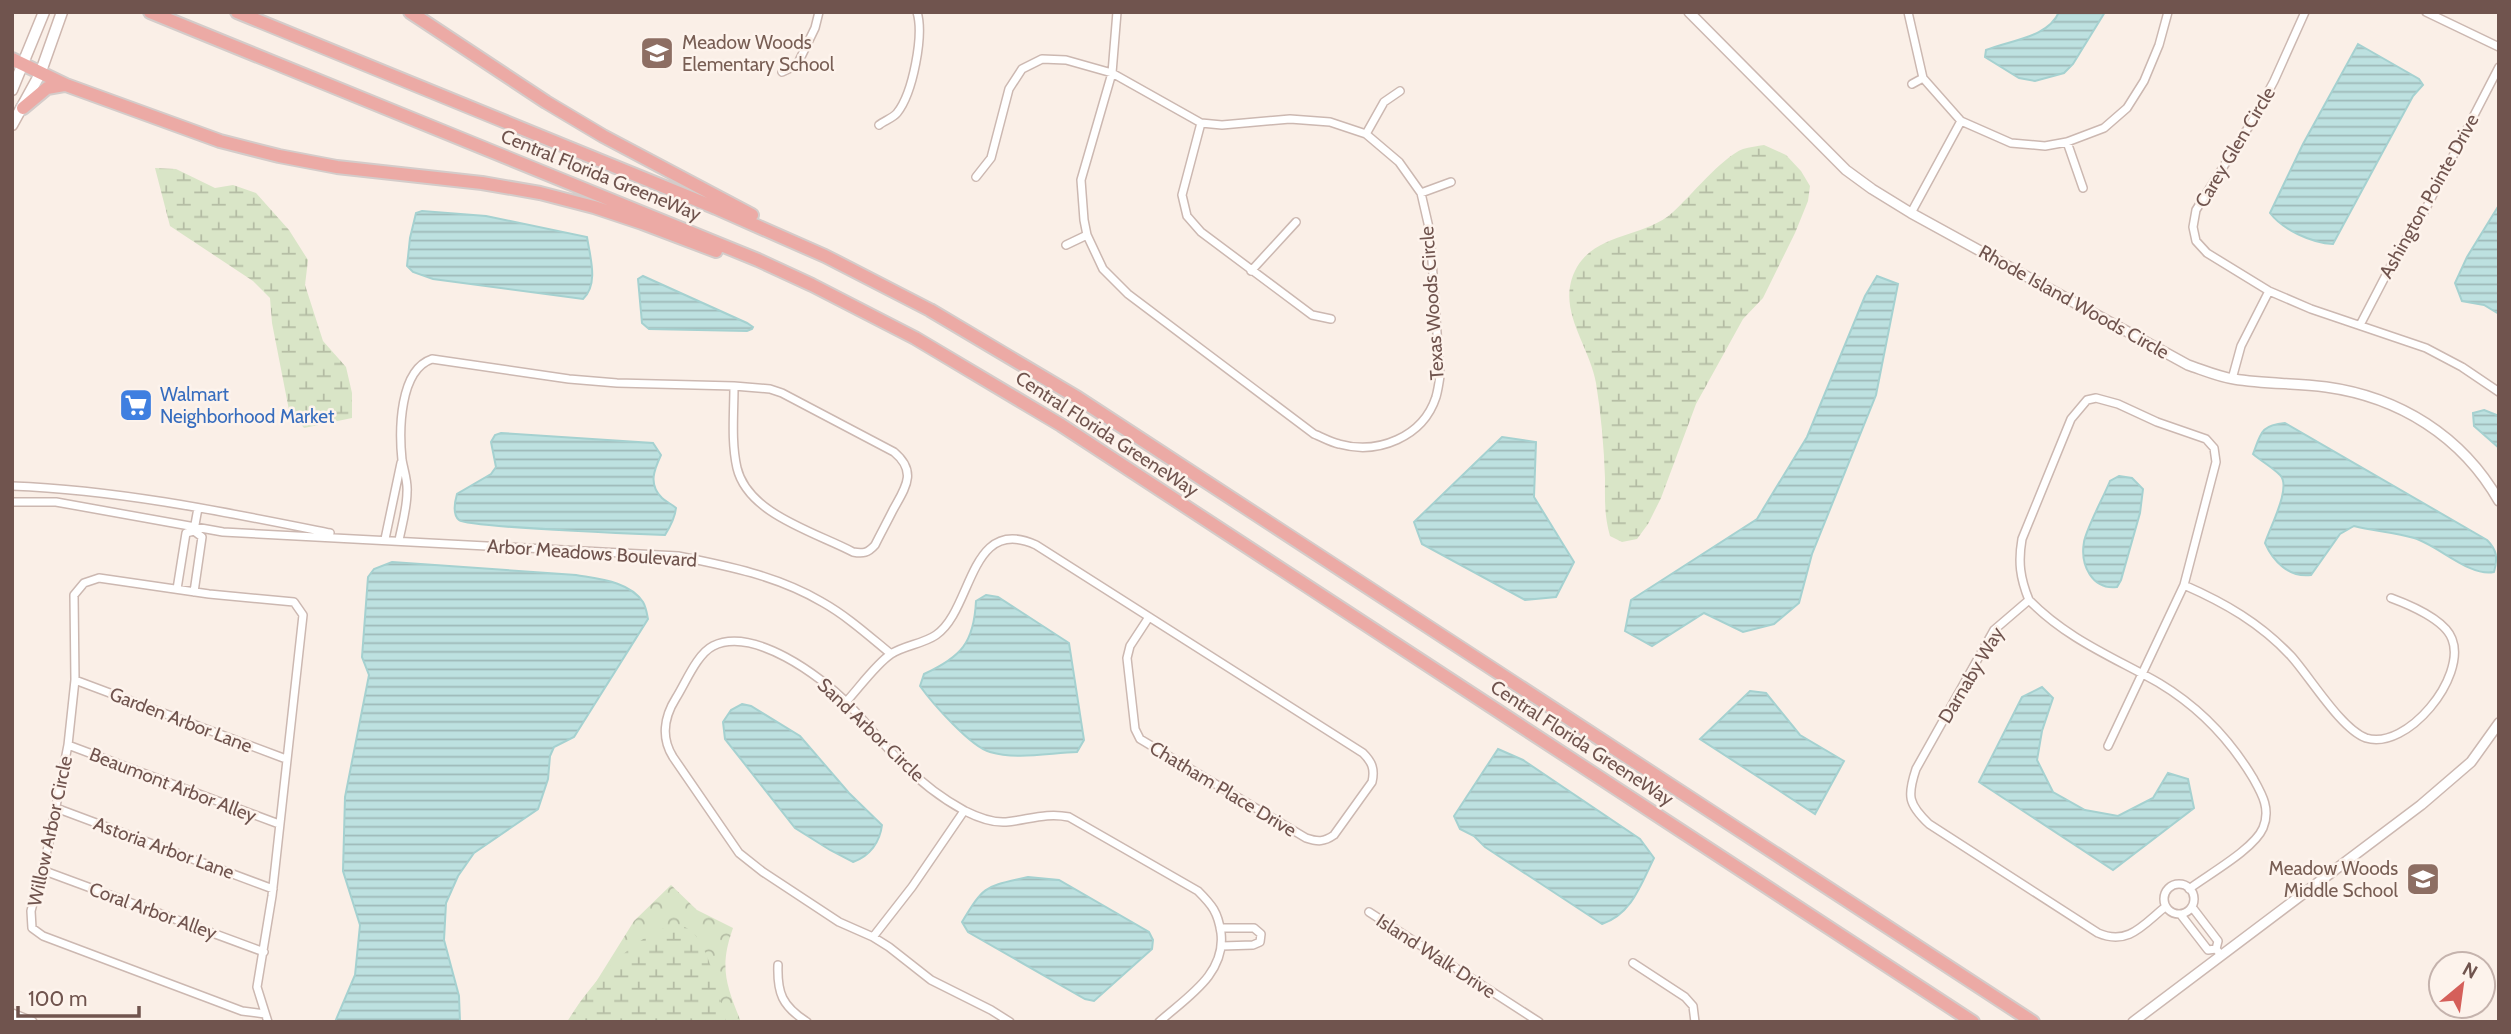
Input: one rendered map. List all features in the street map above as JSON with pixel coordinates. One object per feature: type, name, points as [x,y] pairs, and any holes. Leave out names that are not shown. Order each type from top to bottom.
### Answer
[{"type":"highway","name":"Central Florida GreeneWay","points":[[150,12],[704,237],[811,285],[915,338],[1060,425],[1973,1022]]},
{"type":"highway","name":"Central Florida GreeneWay","points":[[237,12],[673,190],[825,256],[930,310],[1044,376],[2032,1022]]},
{"type":"highway","points":[[410,12],[546,102],[603,136],[825,256]]},
{"type":"highway","points":[[18,62],[66,85],[220,141],[279,156],[337,167],[482,183],[540,193],[594,207],[720,253],[915,338]]},
{"type":"highway","points":[[23,108],[47,88],[66,85]]},
{"type":"main road","points":[[12,90],[18,62],[44,12]]},
{"type":"main road","points":[[12,125],[40,74],[62,12]]},
{"type":"street","points":[[782,72],[797,65],[815,28],[819,12]]},
{"type":"street","points":[[879,125],[897,114],[913,77],[920,23],[917,12]]},
{"type":"street","name":"Texas Woods Circle","points":[[1112,73],[1201,123],[1222,125],[1303,120],[1330,122],[1366,134],[1399,162],[1421,193],[1430,232],[1440,376],[1436,398],[1424,419],[1401,440],[1373,447],[1340,444],[1314,434],[1128,294],[1103,269],[1087,235],[1082,180],[1112,73],[1117,12]]},
{"type":"street","name":"Rhode Island Woods Circle","points":[[1689,12],[1846,170],[1872,190],[2188,365],[2232,379],[2327,387],[2368,396],[2407,411],[2430,424],[2453,443],[2489,483],[2499,501]]},
{"type":"street","points":[[1908,12],[1923,78],[1961,121],[2011,143],[2045,145],[2067,142],[2104,128],[2127,108],[2144,80],[2159,45],[2168,12]]},
{"type":"street","name":"Carey Glen Circle","points":[[2305,12],[2253,120],[2196,210],[2193,227],[2196,241],[2207,253],[2269,291],[2311,309],[2426,348],[2462,367],[2499,392]]},
{"type":"street","points":[[2426,12],[2499,47]]},
{"type":"street","points":[[976,177],[991,158],[1009,89],[1021,69],[1042,59],[1066,60],[1112,73]]},
{"type":"street","name":"Ashington Pointe Drive","points":[[2360,325],[2400,248],[2424,212],[2499,67]]},
{"type":"street","points":[[1912,84],[1923,78]]},
{"type":"street","points":[[1366,134],[1384,103],[1400,91]]},
{"type":"street","points":[[1911,213],[1961,121]]},
{"type":"street","points":[[1201,123],[1182,194],[1187,216],[1201,232],[1312,315],[1331,318]]},
{"type":"street","points":[[2067,142],[2083,188]]},
{"type":"street","points":[[1421,193],[1451,181]]},
{"type":"street","points":[[1251,271],[1296,222]]},
{"type":"street","points":[[1066,245],[1087,235]]},
{"type":"street","points":[[2232,379],[2241,346],[2269,291]]},
{"type":"street","points":[[399,540],[408,492],[400,429],[408,384],[412,373],[422,362],[432,359],[581,380],[734,386],[770,389],[782,393],[903,459],[908,480],[875,545],[868,552],[853,552],[768,510],[749,492],[738,471],[734,447],[734,386]]},
{"type":"street","points":[[2029,600],[2020,580],[2018,559],[2022,539],[2071,419],[2087,400],[2096,398],[2118,404],[2157,422],[2206,439],[2214,448],[2216,462],[2184,585],[2108,746]]},
{"type":"street","points":[[385,539],[402,458]]},
{"type":"street","name":"Arbor Meadows Boulevard","points":[[12,486],[93,491],[352,537]]},
{"type":"street","name":"Arbor Meadows Boulevard","points":[[12,502],[56,502],[223,532],[678,556],[736,567],[785,584],[822,602],[891,654]]},
{"type":"street","points":[[392,503],[405,505]]},
{"type":"street","points":[[194,592],[202,537],[195,529],[198,508]]},
{"type":"street","points":[[177,589],[186,533],[195,529]]},
{"type":"street","name":"Chatham Place Drive","points":[[891,654],[937,635],[946,625],[986,552],[1010,538],[1020,538],[1036,545],[1363,753],[1371,761],[1375,772],[1372,782],[1334,835],[1326,841],[1306,838],[1140,739],[1135,729],[1127,658],[1130,646],[1149,617]]},
{"type":"street","points":[[181,561],[198,563]]},
{"type":"street","name":"Willow Arbor Circle","points":[[99,578],[194,592],[294,602],[303,615],[272,889],[257,987],[266,1019],[43,936],[32,928],[32,911],[68,745],[75,680],[74,596],[84,583],[99,578]]},
{"type":"street","points":[[2184,585],[2226,604],[2255,622],[2290,655],[2347,726],[2364,737],[2380,741],[2398,735],[2416,723],[2437,698],[2450,673],[2455,654],[2452,639],[2444,627],[2412,605],[2391,598]]},
{"type":"street","name":"Darnaby Way","points":[[2029,600],[2045,617],[2070,636],[2143,675],[2187,702],[2213,723],[2245,764],[2262,794],[2267,813],[2262,830],[2249,845],[2189,889],[2176,884],[2167,889],[2163,898],[2165,907],[2134,932],[2122,938],[2110,938],[2098,933],[1929,824],[1917,813],[1910,800],[1910,787],[1916,769],[1994,630],[2029,600]]},
{"type":"street","name":"Sand Arbor Circle","points":[[1010,1022],[931,980],[873,937],[839,922],[739,853],[667,747],[666,721],[678,695],[710,647],[726,641],[746,641],[775,652],[813,675],[846,702],[919,779],[964,811],[987,820],[1005,822],[1035,815],[1058,814],[1069,817],[1198,891],[1213,906],[1220,928],[1222,946],[1219,960],[1210,976],[1158,1022]]},
{"type":"street","points":[[846,702],[891,654]]},
{"type":"street","name":"Garden Arbor Lane","points":[[75,680],[286,759]]},
{"type":"street","points":[[2133,1022],[2218,952],[2421,805],[2471,762],[2499,723]]},
{"type":"street","name":"Beaumont Arbor Alley","points":[[68,745],[279,824]]},
{"type":"street","name":"Astoria Arbor Lane","points":[[56,808],[272,889]]},
{"type":"street","points":[[873,937],[912,887],[964,811]]},
{"type":"street","name":"Coral Arbor Alley","points":[[42,870],[264,952]]},
{"type":"street","points":[[2165,907],[2173,914],[2181,915],[2192,907],[2194,898],[2189,889]]},
{"type":"street","points":[[2192,907],[2218,941],[2218,952]]},
{"type":"street","name":"Island Walk Drive","points":[[1369,912],[1539,1022]]},
{"type":"street","points":[[2181,915],[2207,950],[2218,952]]},
{"type":"street","points":[[1220,928],[1254,928],[1261,934],[1260,942],[1253,945],[1222,946]]},
{"type":"street","points":[[1633,963],[1685,997],[1693,1006],[1695,1022]]},
{"type":"street","points":[[778,965],[778,987],[783,1001],[807,1022]]},
{"type":"street","points":[[12,1014],[32,1022]]},
{"type":"green space","points":[[1764,145],[1786,155],[1801,171],[1810,186],[1808,201],[1763,298],[1743,319],[1696,404],[1661,498],[1648,524],[1637,539],[1622,542],[1610,536],[1608,528],[1598,395],[1592,368],[1571,311],[1571,282],[1577,267],[1596,248],[1661,221],[1735,153],[1745,148]]},
{"type":"green space","points":[[155,168],[176,169],[215,188],[233,185],[256,193],[289,230],[308,260],[305,285],[323,341],[346,367],[352,393],[352,418],[304,428],[289,410],[272,323],[270,298],[253,281],[170,226]]},
{"type":"green space","points":[[671,885],[697,910],[733,928],[725,965],[731,997],[741,1022],[571,1022],[634,921]]},
{"type":"green space","points":[[677,924],[696,936],[706,954],[726,1022],[567,1022],[614,962],[644,938]]},
{"type":"water","points":[[2059,12],[2105,12],[2073,64],[2064,73],[2035,81],[2019,78],[1985,57],[1986,50],[2046,28]]},
{"type":"water","points":[[2358,44],[2419,79],[2423,85],[2413,96],[2333,244],[2325,243],[2290,230],[2270,213],[2303,144]]},
{"type":"water","points":[[2499,205],[2499,314],[2484,305],[2462,301],[2455,283],[2467,257]]},
{"type":"water","points":[[422,211],[486,216],[587,237],[592,270],[588,293],[583,299],[433,279],[413,272],[407,266],[410,238],[416,213]]},
{"type":"water","points":[[643,276],[753,327],[747,331],[649,329],[642,323],[638,279]]},
{"type":"water","points":[[1877,276],[1898,284],[1876,395],[1812,554],[1799,603],[1774,624],[1743,632],[1704,613],[1652,646],[1625,631],[1631,600],[1757,519],[1807,437],[1865,296]]},
{"type":"water","points":[[2484,410],[2499,416],[2499,448],[2474,426],[2473,413]]},
{"type":"water","points":[[2285,423],[2487,540],[2496,554],[2494,572],[2474,570],[2414,538],[2354,526],[2340,534],[2311,575],[2296,574],[2283,567],[2272,556],[2265,543],[2282,498],[2283,481],[2277,472],[2253,454],[2266,428]]},
{"type":"water","points":[[501,433],[653,443],[661,455],[655,472],[655,487],[662,498],[676,508],[667,532],[665,535],[556,530],[459,520],[455,511],[457,494],[491,474],[496,467],[491,442],[495,435]]},
{"type":"water","points":[[1502,437],[1536,442],[1534,497],[1574,562],[1556,597],[1525,600],[1422,544],[1414,522]]},
{"type":"water","points":[[2119,476],[2132,478],[2143,489],[2140,513],[2121,580],[2117,587],[2108,587],[2090,574],[2083,551],[2085,536],[2110,481]]},
{"type":"water","points":[[392,562],[576,575],[603,580],[621,585],[637,595],[644,604],[648,619],[574,737],[554,747],[550,756],[548,779],[538,809],[474,853],[458,876],[446,903],[444,940],[459,996],[460,1022],[335,1022],[355,975],[360,925],[343,871],[345,797],[369,675],[362,657],[368,577],[374,569]]},
{"type":"water","points":[[986,595],[998,597],[1069,643],[1084,740],[1077,752],[1022,756],[990,752],[963,733],[920,686],[924,674],[956,655],[963,647],[972,628],[976,601]]},
{"type":"water","points":[[2042,687],[2053,698],[2042,731],[2037,760],[2053,792],[2085,810],[2118,816],[2153,798],[2168,773],[2188,779],[2194,808],[2113,870],[1979,782],[2022,697]]},
{"type":"water","points":[[1750,691],[1766,693],[1800,735],[1844,761],[1815,814],[1700,739]]},
{"type":"water","points":[[742,704],[751,706],[800,736],[849,793],[882,825],[879,837],[869,852],[853,862],[795,828],[725,739],[723,722],[731,710]]},
{"type":"water","points":[[1498,749],[1523,760],[1640,839],[1654,858],[1640,888],[1621,913],[1602,924],[1460,829],[1454,816]]},
{"type":"water","points":[[1028,877],[1059,880],[1149,932],[1153,940],[1152,949],[1094,1001],[1085,999],[968,932],[962,922],[982,894],[994,886]]},
{"type":"place","name":"Meadow Woods Elementary School","points":[[657,53]]},
{"type":"place","name":"Walmart Neighborhood Market","points":[[136,405]]},
{"type":"place","name":"Meadow Woods Middle School","points":[[2423,879]]}]
